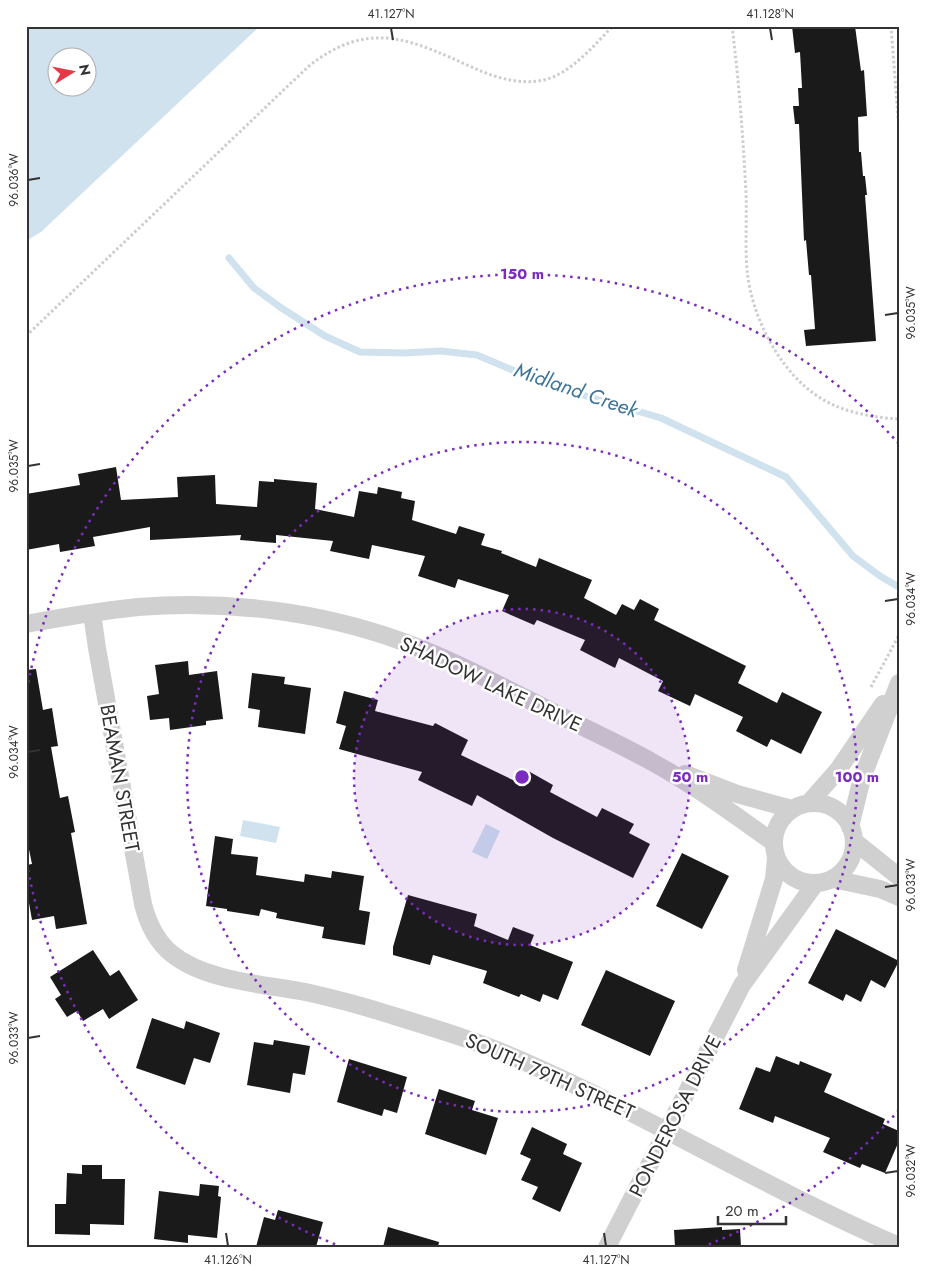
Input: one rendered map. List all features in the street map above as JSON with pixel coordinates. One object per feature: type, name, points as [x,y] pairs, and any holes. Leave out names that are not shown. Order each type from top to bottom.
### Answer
[{"type":"street","name":"SHADOW LAKE DRIVE","points":[[26,624],[138,607],[173,606],[256,609],[297,614],[370,631],[442,658],[652,762],[737,794],[792,809]]},
{"type":"street","name":"BEAMAN STREET","points":[[92,613],[143,904],[148,924],[158,941]]},
{"type":"street","points":[[809,803],[838,770],[899,682]]},
{"type":"street","points":[[899,682],[862,778],[852,834],[851,859],[841,874],[833,879],[815,884],[805,883],[787,875],[774,850],[778,823],[792,809],[809,803],[819,803],[838,811],[845,818],[852,834],[899,877]]},
{"type":"street","name":"SHADOW LAKE DRIVE","points":[[652,762],[730,812],[774,850]]},
{"type":"street","name":"PONDEROSA DRIVE","points":[[742,985],[774,879],[774,850]]},
{"type":"street","points":[[833,879],[880,889],[899,897]]},
{"type":"street","name":"PONDEROSA DRIVE","points":[[608,1247],[742,985],[815,884]]},
{"type":"street","name":"SOUTH 79TH STREET","points":[[158,941],[172,954],[192,967],[212,975],[310,993],[346,1002],[478,1042],[568,1082],[667,1130],[868,1233],[899,1246]]},
{"type":"path","points":[[26,336],[291,83],[316,60],[333,50],[366,38],[395,38],[427,47],[490,75],[510,80],[536,80],[551,77],[572,66],[613,26]]},
{"type":"path","points":[[732,26],[746,194],[747,270],[751,294],[761,323],[778,355],[798,380],[818,397],[836,407],[859,413],[899,419]]},
{"type":"path","points":[[891,26],[899,130]]},
{"type":"water","points":[[26,26],[260,26],[41,232],[26,241]]},
{"type":"water","points":[[243,820],[280,827],[276,843],[240,836]]},
{"type":"water","points":[[486,824],[500,831],[487,859],[472,852]]},
{"type":"building","points":[[792,26],[855,26],[861,71],[864,70],[867,116],[858,117],[859,152],[861,152],[867,195],[865,195],[876,341],[806,346],[804,330],[815,329],[811,275],[809,275],[806,240],[804,241],[799,124],[795,124],[793,106],[799,106],[798,88],[802,88],[800,52],[795,53]]},
{"type":"building","points":[[116,467],[121,500],[178,497],[177,477],[215,475],[216,504],[257,507],[259,481],[274,482],[274,479],[317,483],[315,509],[354,517],[359,491],[377,494],[378,487],[402,492],[401,498],[415,501],[412,520],[456,534],[459,526],[485,534],[481,545],[502,551],[501,553],[536,567],[539,558],[592,580],[584,598],[616,615],[622,604],[634,610],[640,599],[659,609],[654,620],[746,666],[738,683],[777,703],[782,692],[822,712],[801,754],[771,739],[767,747],[736,731],[743,717],[695,694],[690,706],[658,691],[663,681],[619,658],[615,668],[580,650],[585,640],[537,620],[534,625],[502,611],[509,595],[458,579],[455,588],[418,576],[425,556],[372,545],[369,559],[330,551],[333,541],[276,535],[276,543],[240,540],[241,535],[150,540],[150,527],[93,537],[95,546],[60,552],[59,544],[26,550],[26,494],[80,485],[78,474]]},
{"type":"building","points":[[188,661],[189,675],[217,671],[223,719],[206,721],[206,725],[170,730],[169,718],[150,720],[147,696],[159,694],[155,665]]},
{"type":"building","points":[[36,669],[43,710],[52,708],[58,746],[51,747],[60,798],[68,796],[75,832],[71,833],[87,924],[56,929],[54,916],[32,920],[29,903],[26,904],[26,865],[32,864],[26,835],[26,670]]},
{"type":"building","points":[[252,673],[285,677],[284,684],[311,688],[305,734],[258,727],[260,710],[248,708]]},
{"type":"building","points":[[344,691],[378,700],[375,711],[433,726],[435,723],[468,740],[461,755],[515,781],[523,768],[553,785],[550,792],[597,817],[602,808],[634,824],[629,833],[650,844],[633,878],[553,838],[477,795],[472,806],[418,780],[422,772],[339,749],[346,726],[336,723]]},
{"type":"building","points":[[215,836],[233,839],[231,854],[258,857],[256,875],[304,882],[305,874],[331,878],[332,871],[364,876],[359,910],[370,912],[365,945],[322,938],[324,927],[276,918],[277,913],[261,909],[259,916],[206,906]]},
{"type":"building","points":[[682,853],[729,876],[702,929],[656,906]]},
{"type":"building","points":[[408,895],[477,914],[474,926],[508,940],[513,927],[534,935],[530,945],[573,962],[558,1000],[543,994],[540,1002],[521,994],[519,997],[483,983],[487,971],[433,955],[430,965],[393,955],[393,947]]},
{"type":"building","points":[[836,929],[899,961],[885,988],[871,980],[861,1002],[846,994],[843,1001],[808,983]]},
{"type":"building","points":[[93,950],[110,976],[119,970],[138,1000],[109,1019],[103,1009],[83,1021],[77,1011],[67,1017],[55,999],[61,995],[50,977]]},
{"type":"building","points":[[606,970],[675,1001],[650,1056],[581,1025]]},
{"type":"building","points":[[152,1018],[184,1029],[186,1021],[220,1033],[210,1063],[194,1058],[185,1085],[136,1068]]},
{"type":"building","points":[[274,1040],[310,1046],[305,1075],[293,1073],[290,1093],[247,1085],[254,1042],[273,1045]]},
{"type":"building","points":[[776,1056],[799,1065],[800,1061],[832,1074],[824,1092],[885,1119],[883,1124],[899,1131],[899,1141],[885,1173],[862,1164],[860,1168],[823,1152],[830,1138],[775,1116],[773,1123],[739,1109],[756,1067],[770,1072]]},
{"type":"building","points":[[349,1059],[407,1077],[397,1113],[384,1109],[382,1116],[337,1102]]},
{"type":"building","points":[[439,1089],[475,1101],[472,1110],[498,1118],[486,1155],[425,1134]]},
{"type":"building","points":[[532,1127],[567,1144],[563,1154],[582,1163],[560,1212],[532,1199],[538,1187],[521,1180],[531,1159],[520,1154]]},
{"type":"building","points":[[82,1165],[102,1165],[102,1179],[125,1179],[124,1225],[90,1224],[90,1235],[55,1234],[55,1204],[66,1204],[67,1173],[82,1174]]},
{"type":"building","points":[[200,1184],[219,1186],[218,1196],[221,1197],[217,1238],[188,1235],[188,1243],[154,1239],[159,1191],[199,1196]]},
{"type":"building","points":[[278,1210],[323,1222],[316,1247],[256,1247],[264,1217],[275,1220]]},
{"type":"building","points":[[388,1227],[439,1242],[438,1247],[383,1247]]},
{"type":"building","points":[[722,1227],[722,1230],[740,1229],[741,1247],[675,1247],[674,1230]]},
{"type":"waterway","name":"Midland Creek","points":[[229,258],[254,288],[280,307],[325,336],[360,352],[404,353],[441,351],[477,355],[522,374],[586,396],[661,418],[786,477],[853,556],[897,586]]}]
